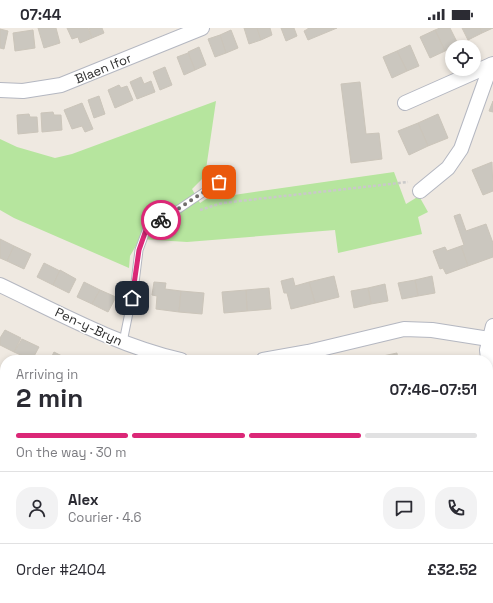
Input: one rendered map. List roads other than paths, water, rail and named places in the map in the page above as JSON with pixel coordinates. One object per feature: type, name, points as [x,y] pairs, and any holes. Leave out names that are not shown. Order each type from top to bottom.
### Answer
[{"type":"street","name":"Blaen Ifor","points":[[0,90],[23,91],[61,85],[202,28]]},
{"type":"street","points":[[405,103],[492,64]]},
{"type":"street","points":[[420,191],[448,168],[461,149],[492,64]]},
{"type":"street","name":"Pen-y-Bryn","points":[[0,285],[123,342],[157,355]]},
{"type":"street","points":[[291,355],[404,329],[491,332],[487,350],[488,355]]},
{"type":"lane","points":[[123,342],[135,283],[139,250],[146,230],[219,182]]}]
